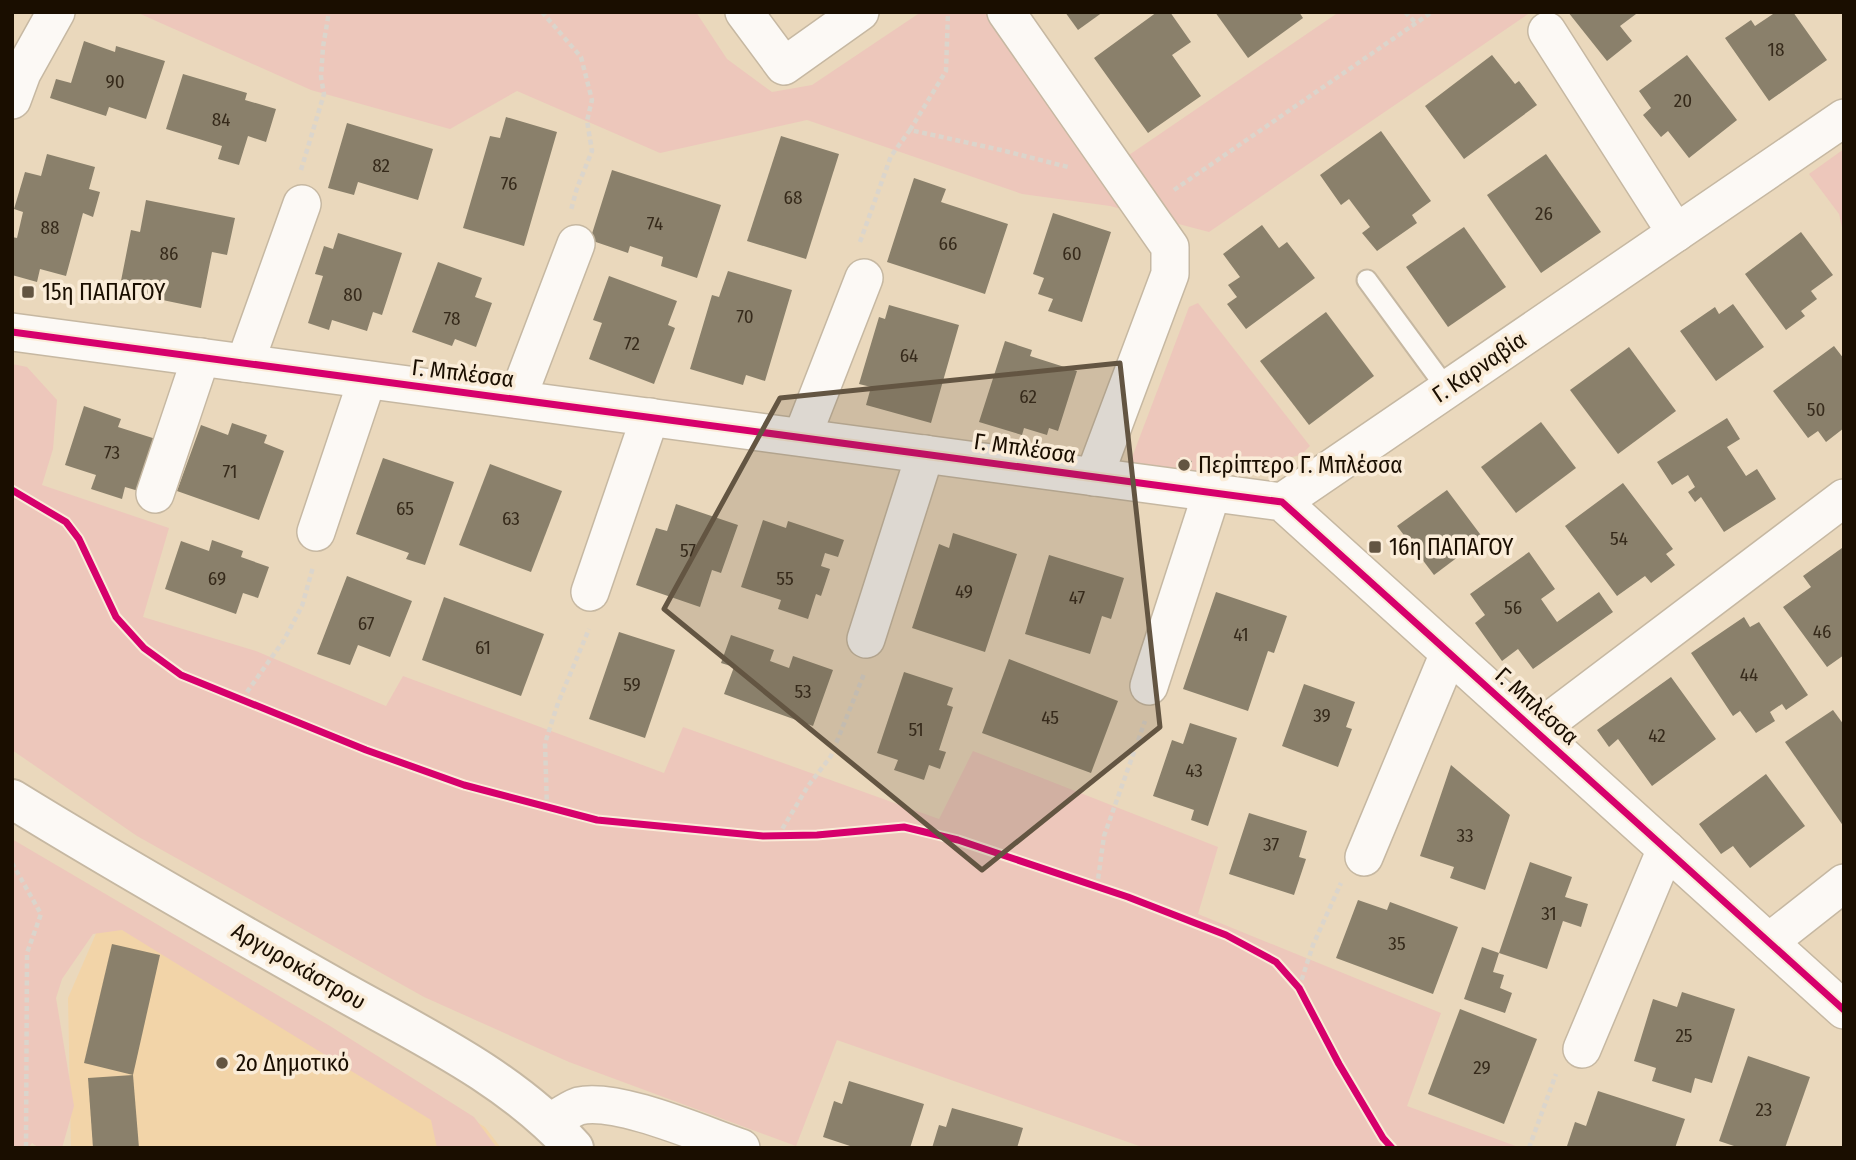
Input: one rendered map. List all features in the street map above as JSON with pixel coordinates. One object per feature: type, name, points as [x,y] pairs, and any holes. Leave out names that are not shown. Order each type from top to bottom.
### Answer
[{"type":"street","points":[[12,100],[22,73],[56,12]]},
{"type":"street","points":[[744,12],[784,66],[860,12]]},
{"type":"street","name":"Γ. Μπλέσσα","points":[[1006,12],[1170,247],[1170,274],[1094,477]]},
{"type":"street","points":[[1547,31],[1676,233]]},
{"type":"street","name":"Γ. Καρναβία","points":[[1282,502],[1844,118]]},
{"type":"street","points":[[245,363],[302,204]]},
{"type":"street","name":"Γ. Μπλέσσα","points":[[517,399],[576,244]]},
{"type":"street","points":[[802,437],[862,282]]},
{"type":"street","name":"Γ. Μπλέσσα","points":[[12,332],[1282,502],[1844,1010]]},
{"type":"street","points":[[155,494],[201,357]]},
{"type":"street","points":[[316,532],[367,380]]},
{"type":"street","points":[[590,592],[650,417]]},
{"type":"street","points":[[866,639],[925,454]]},
{"type":"street","points":[[1149,686],[1212,492]]},
{"type":"street","name":"Γ. Μπλέσσα","points":[[1535,731],[1844,498]]},
{"type":"street","points":[[1364,857],[1449,653]]},
{"type":"street","name":"Αργυροκάστρου","points":[[12,799],[125,868],[477,1068],[563,1135]]},
{"type":"street","points":[[1582,1049],[1666,849]]},
{"type":"street","points":[[1769,942],[1844,883]]},
{"type":"street","points":[[563,1135],[579,1106],[614,1106],[741,1148]]},
{"type":"lane","points":[[1367,280],[1447,389]]},
{"type":"path","points":[[302,204],[296,188],[324,94],[321,77],[329,12]]},
{"type":"path","points":[[542,12],[581,57],[592,100],[587,121],[592,151],[577,188],[569,221],[576,244]]},
{"type":"path","points":[[862,282],[855,256],[891,156],[946,71],[948,12]]},
{"type":"path","points":[[1405,12],[1416,23]]},
{"type":"path","points":[[1144,211],[1432,12]]},
{"type":"path","points":[[910,130],[1121,178]]},
{"type":"path","points":[[12,490],[66,522],[79,539],[116,617],[144,648],[181,674],[366,750],[464,785],[597,820],[778,836],[904,827],[958,840],[1097,887],[1226,935],[1276,962],[1299,988],[1339,1064],[1383,1138],[1392,1148]]},
{"type":"path","points":[[242,699],[284,640],[302,606],[317,555],[316,532]]},
{"type":"path","points":[[547,808],[545,743],[558,703],[597,608],[590,592]]},
{"type":"path","points":[[778,836],[808,786],[831,756],[871,658],[866,639]]},
{"type":"path","points":[[1097,887],[1104,836],[1150,706],[1149,686]]},
{"type":"path","points":[[1299,988],[1313,945],[1346,871],[1364,857]]},
{"type":"path","points":[[12,863],[41,914],[27,953],[26,1148]]},
{"type":"path","points":[[1529,1148],[1562,1058],[1582,1049]]},
{"type":"highlighted area","points":[[1120,363],[1160,727],[982,870],[664,609],[780,398]]},
{"type":"shaded area","points":[[136,12],[696,12],[727,59],[772,92],[812,85],[921,12],[986,12],[1104,172],[1339,12],[1531,12],[1209,232],[1110,206],[1022,194],[807,120],[660,153],[517,91],[450,129],[311,90]]},
{"type":"shaded area","points":[[1844,149],[1844,236],[1839,214],[1809,174]]},
{"type":"shaded area","points":[[1198,303],[1310,446],[1301,455],[1182,482],[1138,467],[1131,460],[1189,307]]},
{"type":"shaded area","points":[[12,364],[27,367],[57,400],[53,449],[42,485],[169,528],[143,617],[256,651],[386,706],[403,676],[664,773],[683,727],[939,819],[973,751],[1218,847],[1198,914],[1441,1013],[1407,1106],[1521,1148],[1145,1148],[837,1040],[796,1146],[569,1062],[424,997],[137,836],[12,750]]},
{"type":"shaded area","points":[[12,839],[330,1026],[474,1117],[497,1148],[437,1148],[431,1120],[122,930],[93,934],[62,979],[56,998],[74,1106],[62,1148],[39,1148],[32,1143],[28,1148],[12,1148]]},
{"type":"shaded area","name":"2ο Δημοτικό","points":[[108,906],[485,1127],[501,1148],[71,1148],[68,998]]},
{"type":"building","points":[[1065,12],[1103,12],[1078,30]]},
{"type":"building","points":[[1157,12],[1170,12],[1191,42],[1172,55],[1201,96],[1148,133],[1094,58]]},
{"type":"building","points":[[1215,12],[1299,12],[1303,18],[1248,58]]},
{"type":"building","points":[[1568,12],[1634,12],[1636,14],[1620,26],[1632,41],[1607,61]]},
{"type":"building","points":[[1776,12],[1793,12],[1827,60],[1769,101],[1725,38],[1751,20],[1755,26]]},
{"type":"building","points":[[84,41],[115,52],[116,46],[165,61],[146,119],[109,107],[106,116],[50,98],[56,79],[71,83]]},
{"type":"building","points":[[1492,55],[1515,84],[1519,81],[1537,105],[1464,159],[1425,106]]},
{"type":"building","points":[[1687,55],[1737,120],[1689,158],[1668,131],[1661,137],[1643,115],[1651,108],[1639,91]]},
{"type":"building","points":[[183,74],[247,93],[245,100],[276,109],[266,142],[248,136],[239,165],[218,159],[222,146],[166,129]]},
{"type":"building","points":[[506,117],[557,132],[524,246],[463,228],[490,136],[500,138]]},
{"type":"building","points":[[347,123],[433,149],[418,200],[358,182],[354,195],[328,188]]},
{"type":"building","points":[[1381,131],[1431,201],[1412,215],[1417,223],[1377,251],[1362,233],[1370,227],[1349,199],[1341,205],[1320,175]]},
{"type":"building","points":[[781,136],[839,154],[806,259],[747,241]]},
{"type":"building","points":[[47,154],[95,167],[89,189],[100,192],[93,217],[83,213],[66,276],[40,269],[37,282],[12,275],[12,237],[17,238],[23,212],[14,209],[25,172],[41,176]]},
{"type":"building","points":[[1546,154],[1601,232],[1541,273],[1487,195]]},
{"type":"building","points":[[612,170],[721,205],[697,278],[661,266],[663,257],[630,246],[628,253],[590,240]]},
{"type":"building","points":[[914,178],[946,189],[941,202],[1008,224],[985,294],[887,262]]},
{"type":"building","points":[[146,200],[235,218],[227,255],[212,252],[201,308],[119,291],[131,230],[140,232]]},
{"type":"building","points":[[1053,213],[1111,232],[1082,322],[1048,311],[1053,299],[1038,294],[1044,278],[1033,274]]},
{"type":"building","points":[[1262,225],[1279,248],[1287,242],[1315,278],[1246,329],[1227,304],[1237,297],[1228,285],[1240,277],[1223,254]]},
{"type":"building","points":[[1464,227],[1506,287],[1448,327],[1406,267]]},
{"type":"building","points":[[1801,232],[1833,275],[1811,291],[1817,299],[1801,311],[1805,316],[1786,330],[1745,274]]},
{"type":"building","points":[[338,233],[402,253],[382,315],[373,312],[367,331],[332,320],[329,330],[308,323],[323,276],[315,274],[324,246],[333,249]]},
{"type":"building","points":[[438,262],[482,278],[475,297],[492,303],[476,347],[455,339],[452,346],[412,332]]},
{"type":"building","points":[[728,271],[792,290],[765,381],[746,375],[743,385],[690,369],[712,295],[719,297]]},
{"type":"building","points":[[609,276],[677,301],[668,325],[675,328],[654,384],[589,359],[602,323],[593,320]]},
{"type":"building","points":[[1733,304],[1764,347],[1716,381],[1680,331],[1715,307],[1719,314]]},
{"type":"building","points":[[889,305],[959,325],[931,423],[866,405],[871,387],[859,384],[879,317],[885,319]]},
{"type":"building","points":[[1326,312],[1374,376],[1309,425],[1260,361]]},
{"type":"building","points":[[1005,341],[1032,350],[1030,356],[1077,371],[1058,431],[1049,428],[1047,435],[1024,428],[1022,435],[979,422]]},
{"type":"building","points":[[1834,346],[1844,359],[1844,428],[1826,442],[1818,431],[1808,438],[1773,391]]},
{"type":"building","points":[[1629,347],[1676,411],[1618,454],[1570,390]]},
{"type":"building","points":[[84,406],[121,419],[118,427],[159,440],[142,492],[125,487],[122,499],[91,489],[96,475],[65,465]]},
{"type":"building","points":[[1727,418],[1740,439],[1727,447],[1746,476],[1757,469],[1776,499],[1724,532],[1701,497],[1695,502],[1688,492],[1695,487],[1688,475],[1672,485],[1657,462]]},
{"type":"building","points":[[1541,422],[1576,468],[1516,513],[1481,467]]},
{"type":"building","points":[[232,423],[267,435],[264,443],[284,451],[259,520],[177,491],[201,425],[228,435]]},
{"type":"building","points":[[383,458],[454,482],[425,565],[406,559],[409,553],[356,534]]},
{"type":"building","name":"Περίπτερο Γ. Μπλέσσα","points":[[1179,458],[1192,461],[1190,472],[1176,469]]},
{"type":"building","points":[[490,464],[562,491],[531,572],[459,545]]},
{"type":"building","points":[[1623,483],[1673,549],[1666,554],[1675,565],[1651,583],[1645,576],[1617,596],[1565,526]]},
{"type":"building","points":[[1447,490],[1483,538],[1434,575],[1397,526]]},
{"type":"building","points":[[676,504],[738,525],[721,573],[712,570],[700,607],[636,585],[656,528],[667,531]]},
{"type":"building","points":[[763,520],[786,528],[788,521],[844,540],[838,557],[825,553],[821,566],[830,569],[821,596],[816,594],[808,619],[778,609],[781,600],[741,587]]},
{"type":"building","points":[[953,533],[1017,554],[985,652],[912,628],[939,544],[949,548]]},
{"type":"building","points":[[212,540],[243,551],[241,557],[269,567],[258,598],[243,593],[236,614],[165,589],[181,541],[209,551]]},
{"type":"building","points":[[1842,548],[1844,655],[1827,667],[1783,607],[1811,587],[1803,576]]},
{"type":"building","points":[[1529,552],[1555,589],[1541,599],[1557,622],[1599,592],[1613,612],[1533,669],[1518,649],[1502,661],[1475,623],[1485,615],[1470,594]]},
{"type":"building","points":[[1049,555],[1124,578],[1111,619],[1102,616],[1090,654],[1025,634]]},
{"type":"building","points":[[347,576],[412,601],[390,657],[358,645],[350,665],[317,654]]},
{"type":"building","points":[[1216,592],[1287,616],[1274,653],[1268,651],[1248,711],[1183,689]]},
{"type":"building","points":[[444,597],[544,634],[521,696],[422,660]]},
{"type":"building","points":[[1744,617],[1750,627],[1759,622],[1808,695],[1786,710],[1782,704],[1770,712],[1775,721],[1756,733],[1740,711],[1733,716],[1691,653]]},
{"type":"building","points":[[619,632],[675,650],[645,738],[589,719]]},
{"type":"building","points":[[731,635],[774,650],[770,661],[789,668],[793,656],[833,670],[813,726],[724,694],[734,667],[721,663]]},
{"type":"building","points":[[1009,659],[1118,701],[1091,773],[982,733]]},
{"type":"building","points":[[904,672],[953,688],[947,705],[953,707],[939,750],[946,752],[940,769],[929,765],[924,780],[894,770],[898,760],[877,753]]},
{"type":"building","points":[[1671,677],[1716,739],[1652,786],[1618,739],[1609,747],[1597,730]]},
{"type":"building","points":[[1304,684],[1355,702],[1346,727],[1352,729],[1338,767],[1282,746]]},
{"type":"building","points":[[1833,710],[1844,725],[1844,827],[1785,742]]},
{"type":"building","points":[[1190,723],[1237,738],[1208,826],[1191,820],[1194,810],[1153,796],[1172,740],[1183,744]]},
{"type":"building","points":[[1451,765],[1510,815],[1485,890],[1450,878],[1454,867],[1420,856]]},
{"type":"building","points":[[1766,774],[1805,826],[1750,868],[1733,846],[1721,854],[1699,824]]},
{"type":"building","points":[[1249,813],[1307,831],[1299,857],[1306,859],[1294,895],[1229,874]]},
{"type":"building","points":[[1530,862],[1572,877],[1565,897],[1588,904],[1581,927],[1563,921],[1547,969],[1499,953]]},
{"type":"building","points":[[1358,900],[1387,910],[1390,902],[1458,927],[1433,994],[1336,958]]},
{"type":"building","points":[[112,944],[160,955],[133,1075],[84,1063]]},
{"type":"building","points":[[1482,947],[1499,953],[1493,972],[1504,975],[1500,988],[1512,993],[1505,1013],[1464,999]]},
{"type":"building","points":[[1682,992],[1735,1009],[1712,1083],[1695,1078],[1691,1093],[1652,1081],[1656,1068],[1634,1061],[1653,999],[1677,1007]]},
{"type":"building","points":[[1460,1009],[1537,1039],[1504,1124],[1428,1094]]},
{"type":"building","points":[[1748,1056],[1810,1077],[1785,1148],[1740,1148],[1719,1141]]},
{"type":"building","points":[[133,1075],[139,1148],[93,1148],[88,1078]]},
{"type":"building","points":[[849,1081],[924,1104],[910,1148],[856,1148],[823,1137],[834,1101],[842,1104]]},
{"type":"building","points":[[1598,1091],[1685,1119],[1675,1148],[1567,1146],[1575,1122],[1586,1126]]},
{"type":"building","points":[[952,1108],[1023,1128],[1017,1148],[932,1148],[939,1125],[946,1127]]},
{"type":"cycle path","points":[[12,332],[1282,502],[1844,1010]]},
{"type":"cycle path","points":[[12,490],[66,522],[79,539],[116,617],[144,648],[181,675],[366,750],[464,785],[597,820],[763,836],[817,835],[904,827],[958,840],[1128,897],[1226,935],[1276,962],[1299,988],[1339,1064],[1383,1138],[1392,1148]]},
{"type":"place","name":"15η ΠΑΠΑΓΟΥ","points":[[28,292]]},
{"type":"place","name":"Περίπτερο Γ. Μπλέσσα","points":[[1184,465]]},
{"type":"place","name":"16η ΠΑΠΑΓΟΥ","points":[[1375,547]]},
{"type":"place","name":"2ο Δημοτικό","points":[[222,1063]]}]
